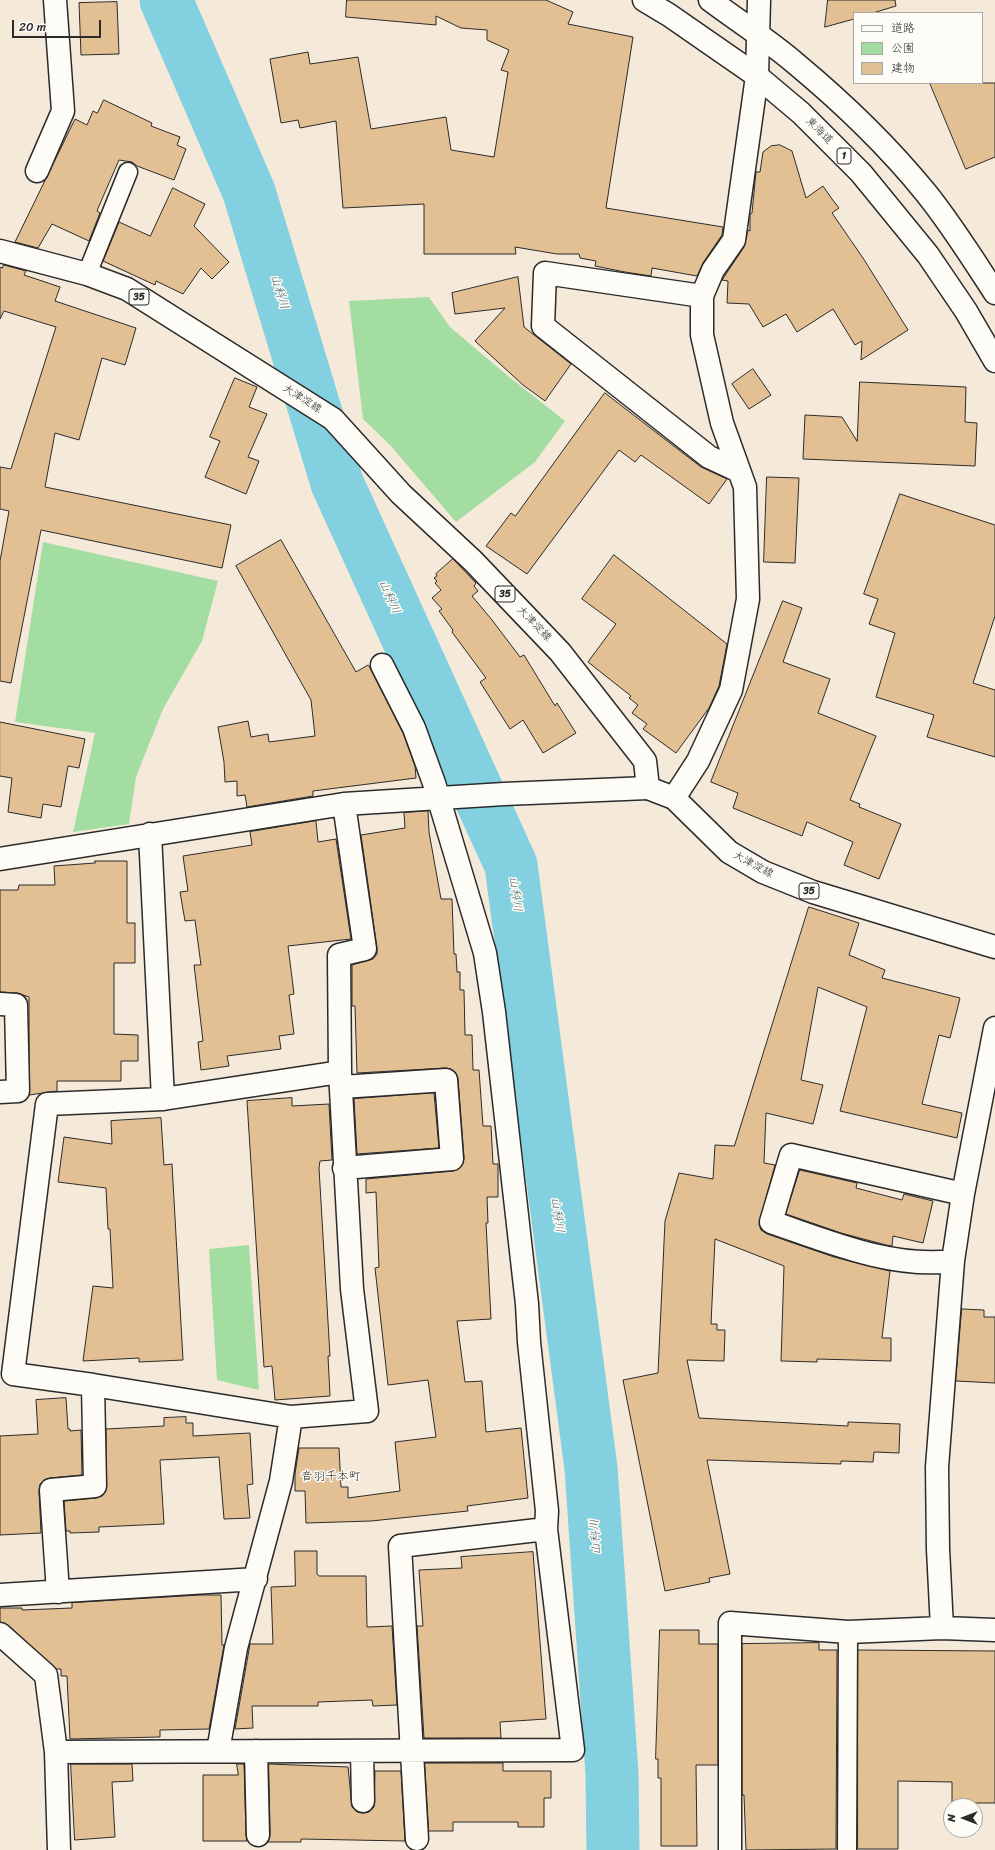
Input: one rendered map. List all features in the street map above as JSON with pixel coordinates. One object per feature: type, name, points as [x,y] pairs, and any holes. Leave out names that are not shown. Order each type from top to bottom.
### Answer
[{"type":"main road","points":[[37,171],[63,111],[55,0]]},
{"type":"main road","name":"東海道","points":[[644,0],[670,15],[757,76],[801,113],[861,173],[928,255],[966,311],[995,361]]},
{"type":"main road","points":[[710,0],[800,67],[880,141],[926,193],[970,254],[995,293]]},
{"type":"main road","points":[[674,798],[698,761],[731,690],[748,599],[745,487],[722,423],[702,335],[702,296],[713,270],[734,240],[757,76],[759,0]]},
{"type":"main road","name":"大津淀線","points":[[0,251],[87,274],[126,289],[333,419],[401,494],[473,561],[560,652],[645,761],[648,788],[674,798],[729,852],[763,872],[814,892],[995,947]]},
{"type":"main road","points":[[702,296],[545,273],[543,326],[709,457],[739,471]]},
{"type":"main road","points":[[56,1752],[573,1750],[546,1529],[547,1511],[529,1342],[527,1304],[494,1012],[484,953],[442,798],[434,783],[414,728],[382,665]]},
{"type":"main road","points":[[0,859],[344,804],[504,794],[648,788]]},
{"type":"main road","points":[[344,804],[365,949],[339,955],[341,1080],[344,1168],[352,1289],[367,1411],[291,1417],[94,1384],[6,1376],[47,1104],[163,1099],[341,1080],[446,1080],[452,1159],[344,1168]]},
{"type":"main road","points":[[150,834],[163,1099]]},
{"type":"main road","points":[[0,1004],[16,1005],[18,1091],[0,1092]]},
{"type":"main road","points":[[942,1628],[938,1549],[937,1467],[952,1261],[963,1194],[995,1028]]},
{"type":"main road","points":[[952,1261],[936,1263],[867,1255],[771,1222],[791,1155],[963,1194]]},
{"type":"main road","points":[[58,1592],[51,1490],[95,1486],[94,1384]]},
{"type":"main road","points":[[218,1751],[236,1648],[281,1481],[291,1417]]},
{"type":"main road","points":[[418,1839],[400,1546],[546,1529]]},
{"type":"main road","points":[[0,1595],[256,1578]]},
{"type":"main road","points":[[730,1850],[730,1623],[848,1632],[942,1628],[995,1630]]},
{"type":"main road","points":[[0,1634],[46,1675],[56,1752],[59,1850]]},
{"type":"main road","points":[[256,1751],[258,1835]]},
{"type":"main road","points":[[362,1751],[363,1801]]},
{"type":"lane","points":[[87,274],[128,172]]},
{"type":"lane","points":[[847,1850],[848,1632]]},
{"type":"green space","points":[[429,297],[450,327],[508,376],[565,421],[535,462],[456,522],[390,445],[363,419],[349,301]]},
{"type":"green space","points":[[43,542],[218,581],[202,641],[163,709],[136,777],[129,824],[73,832],[95,733],[15,722]]},
{"type":"green space","points":[[249,1245],[259,1390],[217,1380],[209,1249]]},
{"type":"building","points":[[347,0],[546,0],[573,12],[568,24],[633,37],[606,208],[723,227],[722,235],[703,263],[697,276],[652,268],[651,276],[625,272],[595,266],[596,261],[580,258],[579,254],[557,254],[515,247],[516,254],[424,254],[424,204],[343,208],[336,121],[300,128],[298,120],[281,123],[270,59],[308,52],[310,64],[358,57],[371,129],[446,117],[451,150],[494,157],[508,72],[501,70],[509,50],[487,40],[487,30],[461,28],[436,16],[436,25],[346,17]]},
{"type":"building","points":[[828,0],[895,0],[896,6],[876,12],[853,12],[853,19],[825,27]]},
{"type":"building","points":[[117,2],[119,54],[81,55],[79,3]]},
{"type":"building","points":[[995,83],[995,157],[966,169],[930,84]]},
{"type":"building","points":[[104,100],[152,123],[151,126],[180,137],[177,145],[186,149],[174,180],[137,166],[132,162],[119,160],[97,211],[100,213],[89,241],[52,224],[38,248],[15,242],[75,119],[87,125],[93,111],[97,113]]},
{"type":"building","points":[[780,145],[792,151],[806,198],[823,186],[839,208],[832,213],[863,258],[908,330],[861,360],[862,341],[855,345],[833,309],[797,332],[786,314],[763,327],[749,304],[727,303],[728,281],[722,280],[744,247],[748,230],[750,231],[750,214],[752,213],[756,172],[760,172],[763,152],[771,146]]},
{"type":"building","points":[[173,188],[205,204],[194,226],[229,262],[212,279],[201,268],[183,294],[156,281],[155,285],[103,261],[119,222],[150,236]]},
{"type":"building","points":[[4,265],[26,271],[24,275],[60,287],[55,301],[136,328],[125,365],[102,358],[79,440],[55,433],[45,487],[231,525],[222,568],[41,530],[11,683],[0,681],[0,561],[9,511],[0,509],[0,467],[11,469],[56,327],[4,311],[0,319],[0,267],[2,268]]},
{"type":"building","points":[[518,277],[524,327],[571,364],[545,401],[523,385],[475,341],[505,308],[455,314],[452,293]]},
{"type":"building","points":[[753,369],[771,395],[749,409],[732,384]]},
{"type":"building","points":[[235,378],[257,387],[249,407],[267,414],[248,457],[259,461],[246,494],[205,477],[220,441],[210,437]]},
{"type":"building","points":[[860,382],[966,387],[965,422],[977,423],[975,466],[803,459],[805,415],[842,417],[857,441]]},
{"type":"building","points":[[605,393],[701,467],[727,479],[709,504],[641,455],[635,462],[619,450],[527,574],[486,546],[511,513],[515,516]]},
{"type":"building","points":[[767,477],[799,478],[795,563],[764,562]]},
{"type":"building","points":[[900,494],[995,525],[995,616],[973,683],[995,690],[995,757],[927,737],[934,715],[876,697],[895,633],[869,624],[878,599],[864,594]]},
{"type":"building","points":[[281,540],[356,672],[368,665],[370,668],[403,733],[415,766],[416,778],[313,791],[313,796],[247,807],[245,795],[237,796],[237,781],[225,782],[224,762],[218,727],[248,721],[251,737],[268,734],[269,742],[315,736],[311,700],[236,566]]},
{"type":"building","points":[[614,555],[727,644],[719,686],[709,708],[676,753],[643,729],[647,724],[632,713],[638,705],[629,698],[631,696],[588,662],[616,624],[582,599]]},
{"type":"building","points":[[453,559],[476,583],[474,586],[478,591],[472,596],[520,657],[524,655],[555,706],[557,703],[576,733],[543,753],[523,720],[510,729],[480,682],[486,678],[452,632],[453,630],[439,611],[442,609],[432,598],[441,590],[435,583],[437,581],[434,578],[437,576],[436,574]]},
{"type":"building","points":[[783,601],[802,608],[783,662],[830,679],[818,713],[876,736],[850,800],[860,804],[859,807],[901,824],[879,879],[844,865],[853,842],[807,822],[802,836],[733,808],[738,793],[711,782]]},
{"type":"building","points":[[0,722],[85,739],[79,768],[68,766],[61,807],[43,804],[41,818],[8,812],[12,778],[0,776]]},
{"type":"building","points":[[428,811],[429,832],[441,899],[452,899],[454,954],[456,954],[457,972],[460,972],[460,990],[464,990],[465,1035],[472,1035],[473,1070],[479,1070],[483,1126],[491,1126],[493,1164],[498,1164],[498,1197],[487,1197],[488,1223],[486,1223],[491,1319],[457,1321],[465,1382],[482,1381],[486,1432],[521,1428],[528,1498],[467,1506],[468,1511],[371,1521],[306,1523],[305,1491],[295,1491],[295,1474],[299,1448],[339,1448],[341,1487],[348,1487],[348,1498],[400,1491],[395,1442],[436,1437],[428,1380],[388,1385],[375,1268],[379,1267],[376,1192],[366,1193],[366,1179],[453,1171],[459,1169],[463,1164],[464,1158],[458,1079],[456,1073],[451,1069],[446,1068],[357,1073],[355,1006],[352,1006],[352,965],[373,959],[377,954],[361,835],[405,828],[404,813]]},
{"type":"building","points":[[316,821],[318,842],[336,839],[351,939],[288,946],[294,994],[289,995],[294,1034],[279,1036],[281,1049],[227,1056],[229,1066],[201,1070],[198,1042],[203,1041],[194,965],[201,965],[195,920],[185,921],[180,892],[188,891],[183,856],[252,845],[250,832]]},
{"type":"building","points":[[95,861],[127,861],[127,923],[135,923],[135,963],[114,963],[114,1034],[138,1035],[138,1061],[121,1061],[121,1081],[57,1081],[57,1091],[29,1095],[29,997],[17,993],[0,992],[0,890],[18,890],[19,885],[55,885],[54,866],[95,863]]},
{"type":"building","points":[[809,907],[859,923],[849,955],[885,970],[882,978],[960,998],[950,1038],[939,1035],[922,1104],[962,1113],[957,1138],[840,1111],[867,1007],[818,987],[801,1080],[823,1085],[813,1124],[766,1113],[764,1163],[775,1165],[759,1224],[761,1230],[767,1234],[834,1257],[890,1271],[882,1338],[891,1338],[891,1361],[817,1359],[817,1362],[781,1361],[784,1266],[715,1239],[711,1324],[717,1324],[717,1330],[725,1330],[724,1361],[687,1360],[699,1418],[848,1426],[848,1422],[900,1424],[899,1453],[874,1452],[873,1462],[841,1461],[841,1464],[707,1460],[730,1574],[709,1578],[710,1582],[665,1591],[623,1380],[658,1373],[665,1221],[679,1173],[713,1179],[715,1145],[734,1146]]},
{"type":"building","points":[[434,1093],[439,1148],[357,1154],[354,1099]]},
{"type":"building","points":[[292,1098],[292,1106],[329,1104],[332,1160],[320,1161],[319,1168],[330,1356],[328,1356],[330,1396],[275,1400],[272,1366],[264,1367],[247,1101]]},
{"type":"building","points":[[161,1118],[164,1165],[172,1164],[183,1360],[139,1362],[139,1358],[83,1361],[93,1286],[113,1288],[110,1229],[108,1229],[106,1188],[58,1182],[64,1137],[112,1144],[111,1121]]},
{"type":"building","points":[[800,1170],[857,1183],[856,1188],[902,1200],[904,1194],[933,1201],[923,1243],[893,1236],[892,1246],[886,1245],[841,1233],[786,1214]]},
{"type":"building","points":[[962,1309],[984,1310],[984,1317],[995,1317],[995,1383],[956,1381]]},
{"type":"building","points":[[66,1398],[68,1429],[70,1429],[70,1431],[81,1430],[82,1475],[50,1478],[44,1480],[40,1484],[41,1533],[0,1535],[0,1436],[38,1434],[36,1400]]},
{"type":"building","points":[[186,1417],[186,1423],[193,1423],[193,1436],[250,1433],[253,1484],[247,1485],[250,1518],[224,1519],[219,1457],[160,1460],[164,1524],[99,1527],[99,1532],[70,1533],[70,1531],[66,1531],[64,1501],[96,1498],[102,1496],[106,1491],[106,1429],[164,1426],[164,1418]]},
{"type":"building","points":[[295,1551],[317,1551],[317,1574],[319,1576],[366,1576],[367,1627],[392,1626],[397,1705],[373,1706],[372,1700],[318,1702],[318,1706],[252,1706],[253,1728],[235,1729],[250,1644],[273,1644],[271,1587],[295,1586]]},
{"type":"building","points":[[533,1552],[546,1719],[500,1722],[501,1738],[424,1738],[417,1626],[423,1626],[419,1570],[462,1568],[461,1557]]},
{"type":"building","points":[[221,1595],[222,1645],[224,1645],[209,1729],[160,1730],[160,1737],[70,1739],[67,1676],[61,1676],[61,1669],[56,1669],[8,1625],[0,1622],[0,1608],[22,1608],[22,1610],[72,1608],[72,1603]]},
{"type":"building","points":[[660,1630],[699,1630],[699,1644],[718,1644],[718,1765],[696,1765],[697,1846],[661,1846],[661,1778],[658,1778],[658,1759],[656,1759]]},
{"type":"building","points":[[819,1643],[819,1650],[837,1650],[836,1849],[746,1850],[744,1795],[742,1795],[742,1644]]},
{"type":"building","points":[[858,1650],[995,1651],[995,1803],[983,1803],[983,1798],[952,1798],[952,1782],[898,1781],[898,1849],[858,1849]]},
{"type":"building","points":[[425,1763],[503,1763],[503,1771],[551,1771],[551,1798],[544,1798],[544,1827],[518,1827],[518,1822],[453,1822],[453,1831],[429,1831]]},
{"type":"building","points":[[71,1764],[132,1764],[133,1781],[112,1782],[115,1837],[75,1840]]},
{"type":"building","points":[[237,1764],[244,1764],[247,1841],[203,1841],[203,1775],[238,1775]]},
{"type":"building","points":[[269,1764],[348,1767],[352,1807],[357,1812],[363,1813],[369,1812],[374,1807],[375,1771],[401,1771],[405,1841],[301,1839],[301,1842],[268,1842],[270,1835]]},
{"type":"waterway","name":"山科川","points":[[166,0],[249,192],[337,483],[511,865],[591,1468],[612,1774],[613,1850]]},
{"type":"district","name":"音羽千本町","points":[[331,1477]]}]
